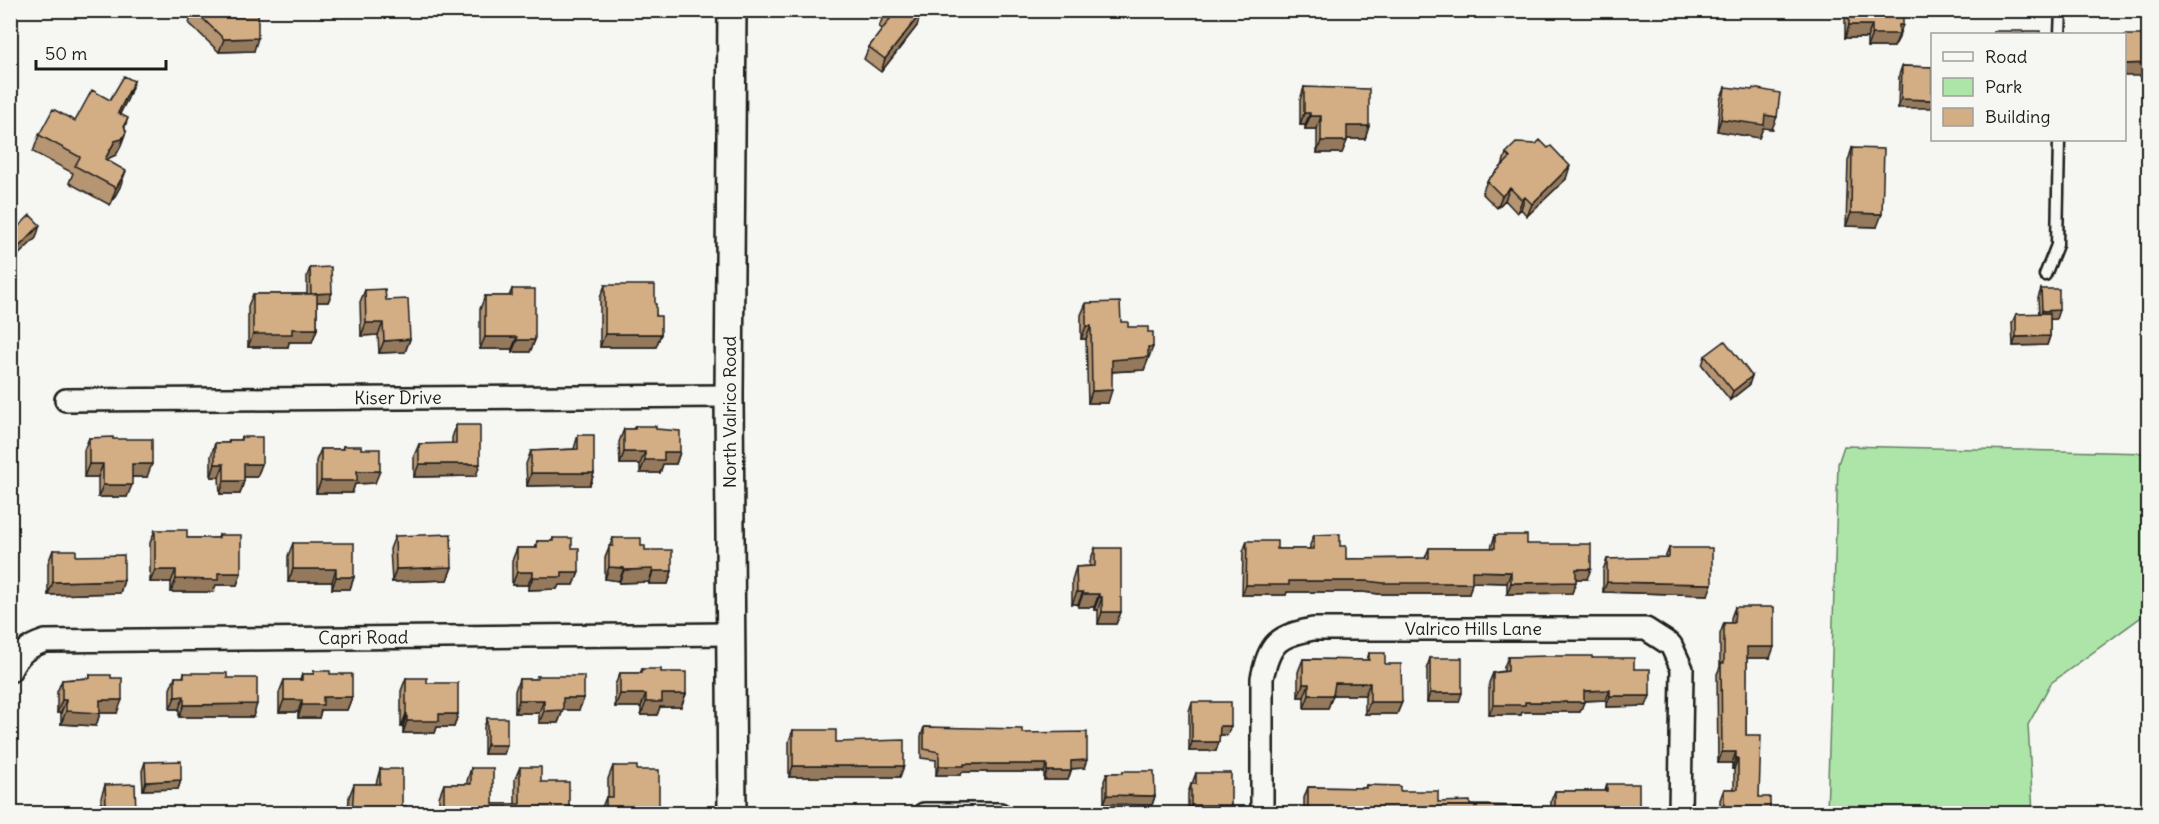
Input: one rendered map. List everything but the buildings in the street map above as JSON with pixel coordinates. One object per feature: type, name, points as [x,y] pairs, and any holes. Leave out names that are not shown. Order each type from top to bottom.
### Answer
[{"type":"street","name":"North Valrico Road","points":[[732,10],[729,396],[732,813]]},
{"type":"street","name":"Kiser Drive","points":[[66,400],[729,396]]},
{"type":"street","name":"Valrico Hills Lane","points":[[1262,813],[1262,678],[1266,660],[1273,646],[1291,634],[1313,629],[1646,629],[1671,645],[1682,669],[1680,813]]},
{"type":"street","name":"Capri Road","points":[[10,671],[18,656],[28,646],[45,641],[730,634]]},
{"type":"street","points":[[924,813],[1000,813]]},
{"type":"lane","points":[[2061,10],[2061,33]]},
{"type":"lane","points":[[2045,275],[2056,245],[2059,141]]},
{"type":"green space","points":[[1844,446],[2148,453],[2148,612],[2051,683],[2028,725],[2033,813],[1827,813],[1838,464]]}]
